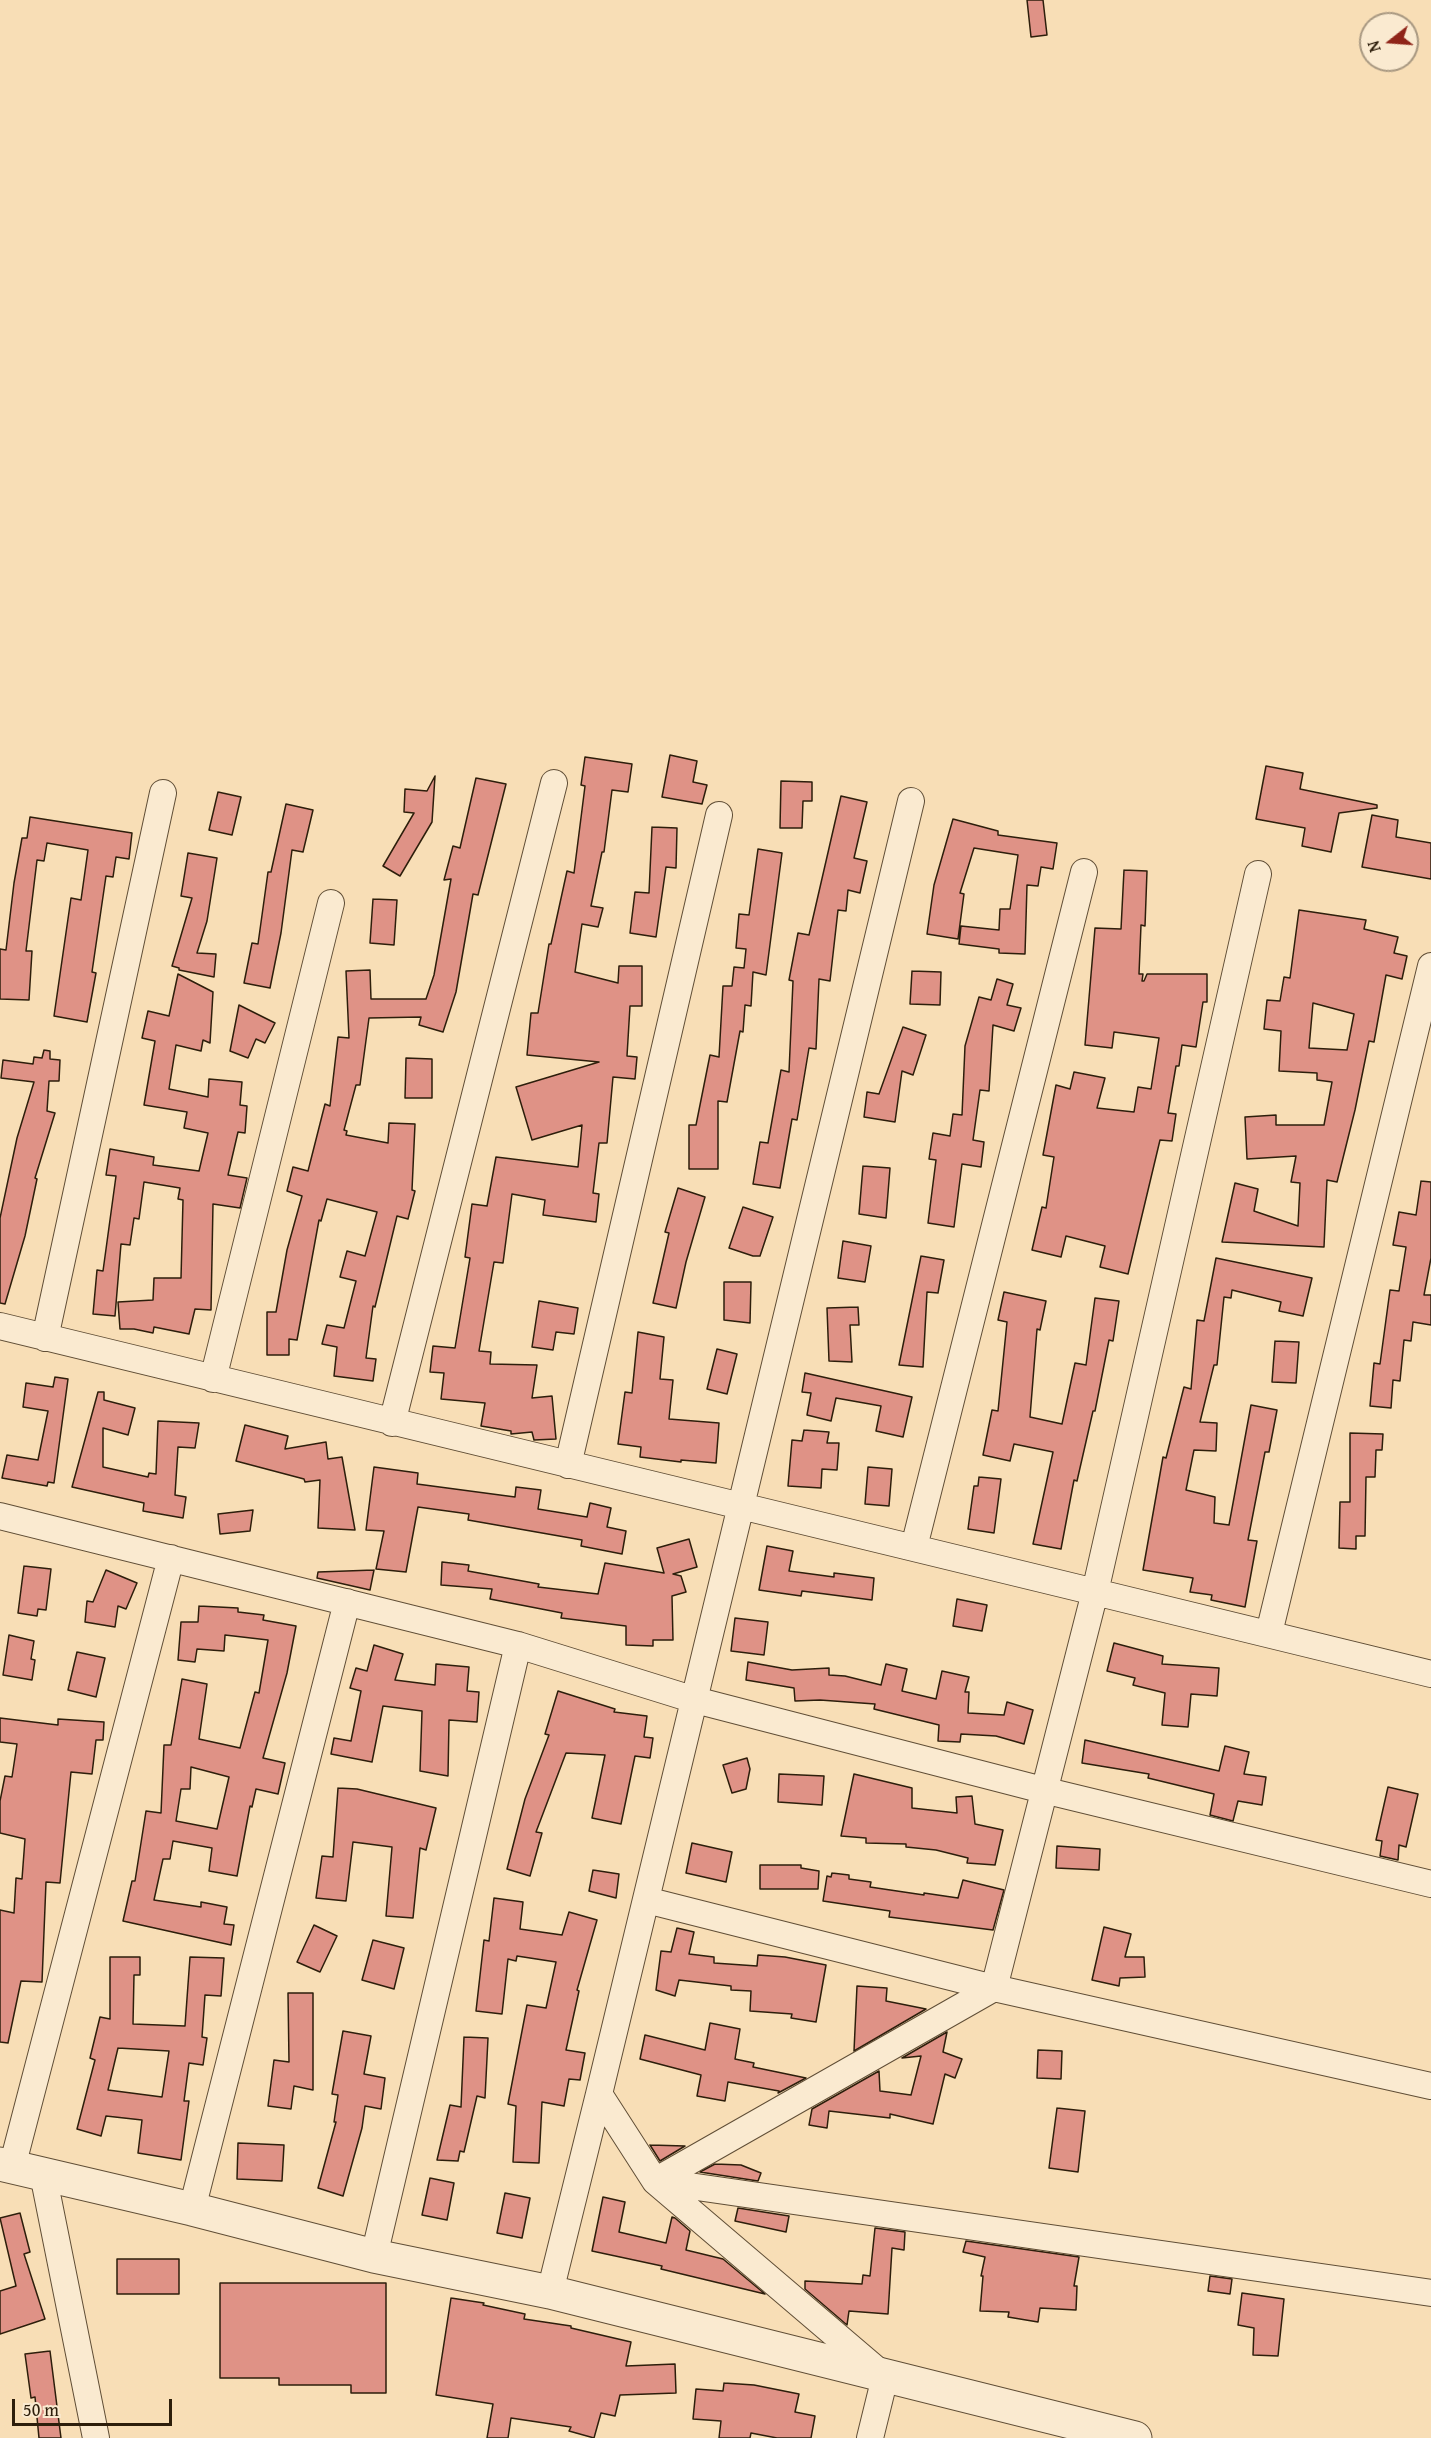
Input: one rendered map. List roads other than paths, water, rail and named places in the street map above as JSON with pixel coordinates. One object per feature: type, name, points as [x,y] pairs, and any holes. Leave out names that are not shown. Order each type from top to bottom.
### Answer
[{"type":"street","points":[[392,1423],[554,783]]},
{"type":"street","points":[[45,1338],[163,794]]},
{"type":"street","points":[[550,2292],[696,1700],[910,801]]},
{"type":"street","points":[[568,1465],[719,815]]},
{"type":"street","points":[[914,1547],[1084,872]]},
{"type":"street","points":[[655,2181],[994,1988],[1095,1592],[1257,874]]},
{"type":"street","points":[[213,1379],[331,903]]},
{"type":"street","points":[[1269,1633],[1431,966]]},
{"type":"street","points":[[0,1326],[1431,1674]]},
{"type":"street","points":[[0,1516],[518,1645],[696,1700],[1043,1790],[1431,1884]]},
{"type":"street","points":[[171,1558],[6,2166],[192,2209],[374,2256],[550,2292],[1135,2438]]},
{"type":"street","points":[[192,2209],[347,1602]]},
{"type":"street","points":[[374,2256],[518,1645]]},
{"type":"street","points":[[646,1900],[994,1988],[1431,2086]]},
{"type":"street","points":[[599,2094],[655,2181],[885,2377]]},
{"type":"street","points":[[43,2174],[96,2438]]},
{"type":"street","points":[[655,2181],[1431,2293]]},
{"type":"street","points":[[870,2438],[885,2377]]}]
